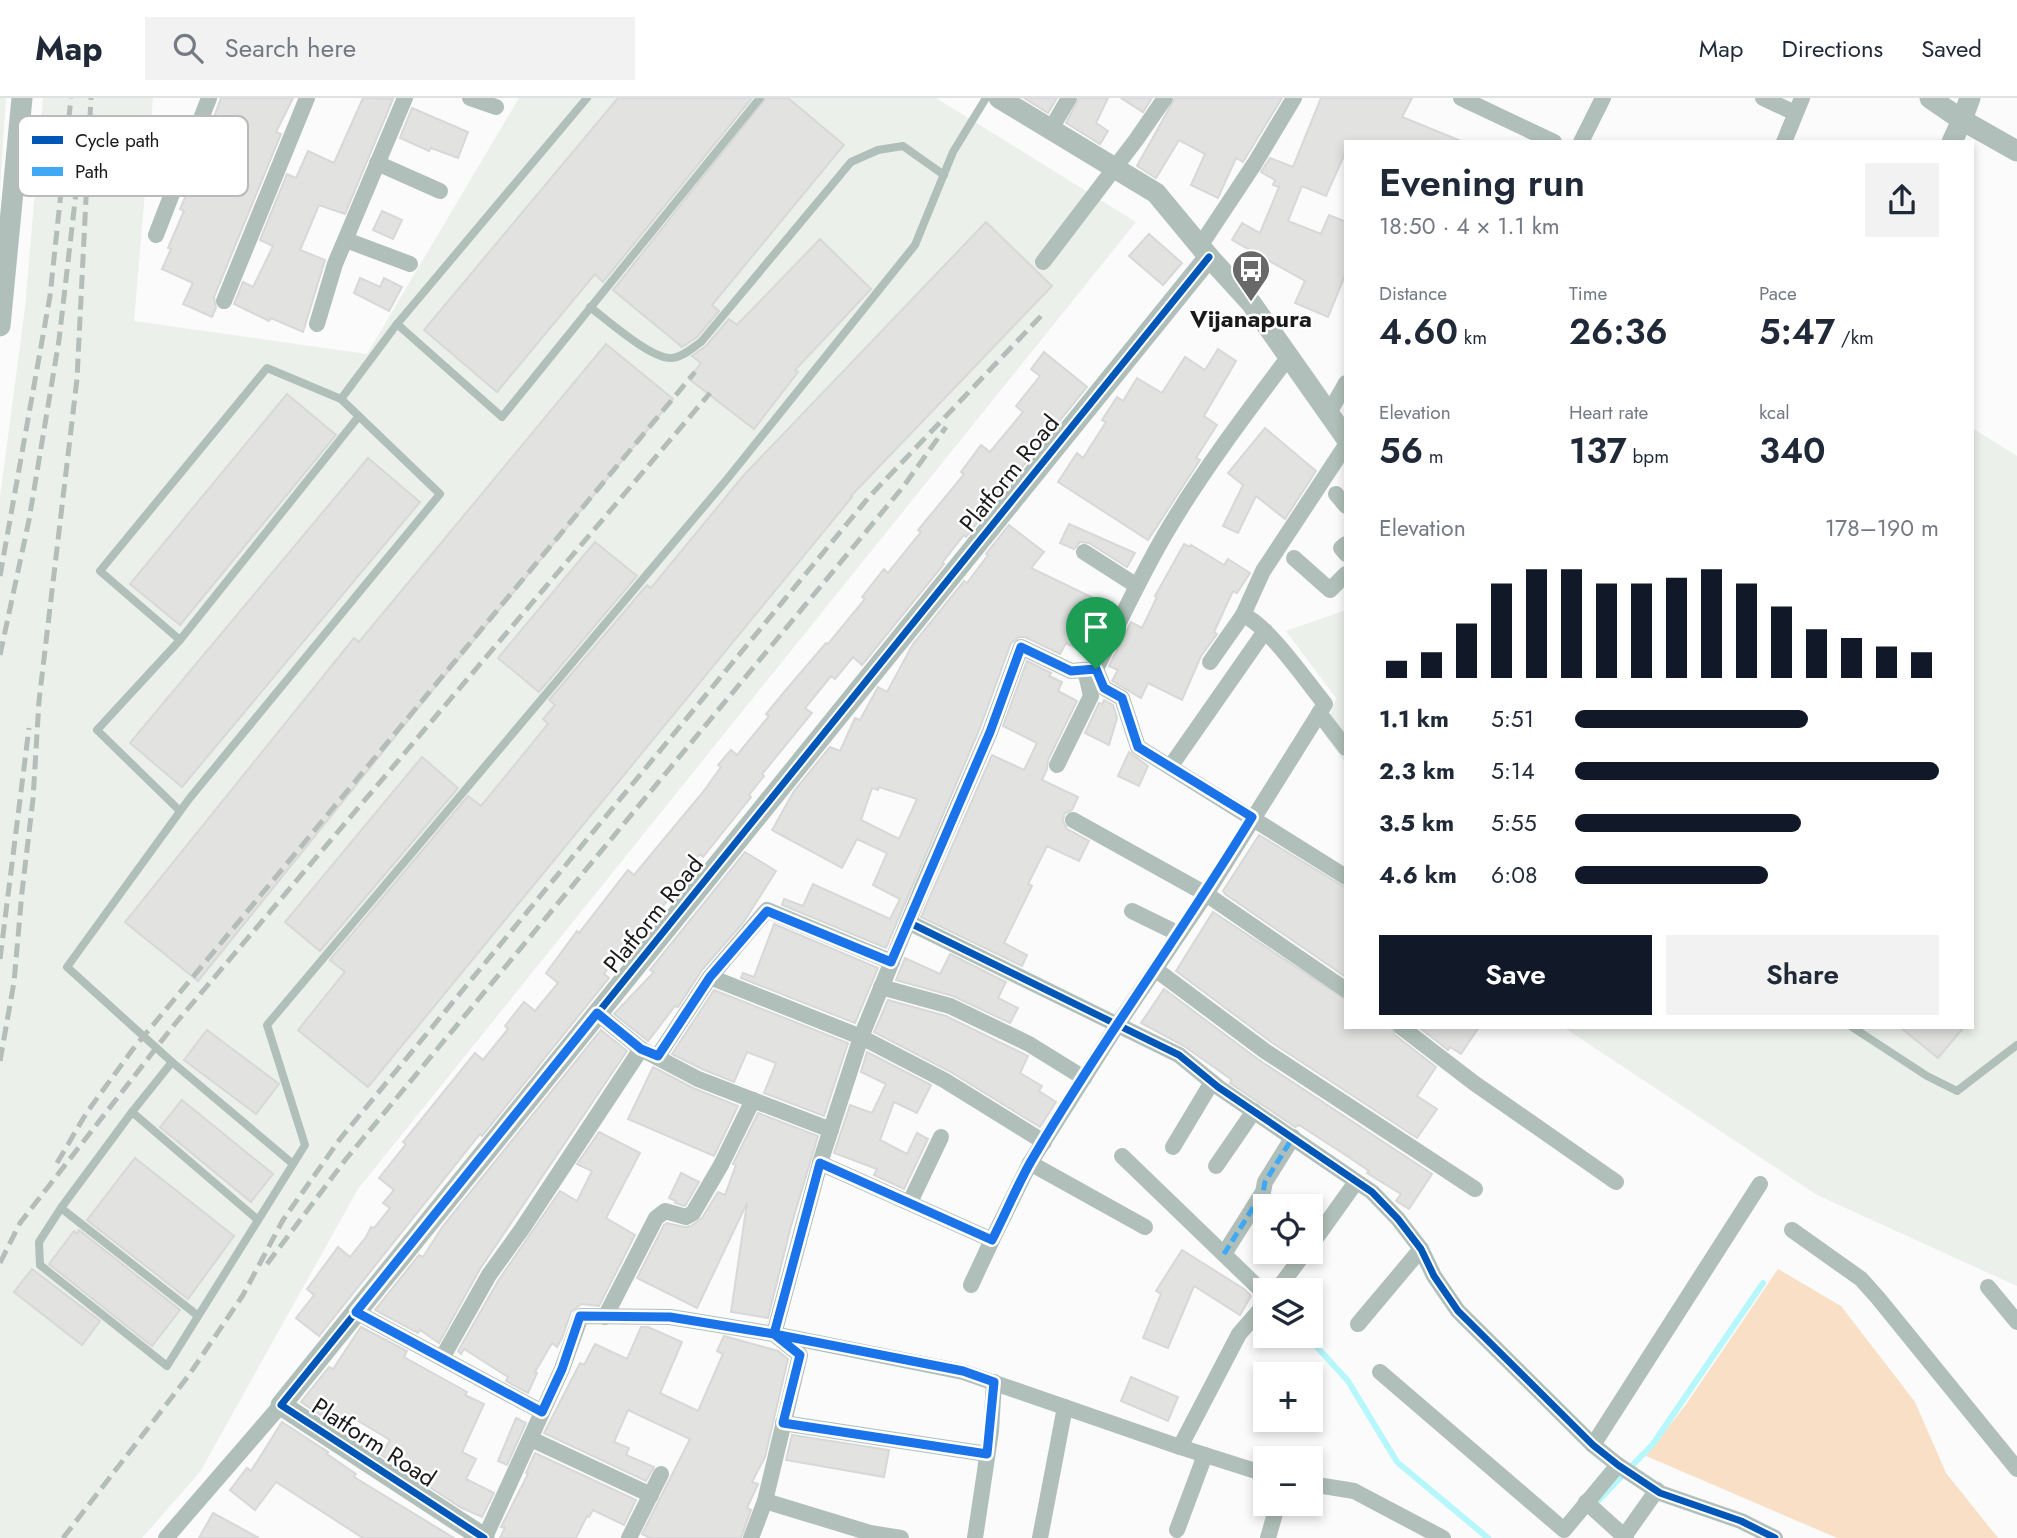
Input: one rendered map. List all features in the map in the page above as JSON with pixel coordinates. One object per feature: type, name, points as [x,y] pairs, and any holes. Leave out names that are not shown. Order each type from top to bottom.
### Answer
[{"type":"street","points":[[19,116],[22,98]]},
{"type":"street","points":[[202,116],[209,98]]},
{"type":"street","points":[[224,302],[307,98]]},
{"type":"street","points":[[317,324],[346,240],[405,98]]},
{"type":"street","points":[[470,98],[496,107]]},
{"type":"street","points":[[999,98],[1156,193],[1204,252],[1251,303],[1344,435]]},
{"type":"street","points":[[1051,129],[1069,98]]},
{"type":"street","points":[[1043,262],[1165,98]]},
{"type":"street","points":[[1204,252],[1294,98]]},
{"type":"street","points":[[1461,98],[1550,140]]},
{"type":"street","points":[[1581,140],[1603,98]]},
{"type":"street","points":[[1763,98],[1795,113]]},
{"type":"street","points":[[1785,140],[1802,98]]},
{"type":"street","points":[[1930,98],[1962,120],[2017,151]]},
{"type":"street","points":[[1953,140],[1970,98]]},
{"type":"street","points":[[0,326],[6,208],[18,126]]},
{"type":"street","points":[[377,163],[440,191]]},
{"type":"street","points":[[156,235],[171,196]]},
{"type":"street","points":[[346,240],[410,264]]},
{"type":"street","name":"Platform Road","points":[[484,1537],[281,1405],[1204,252]]},
{"type":"street","points":[[1057,765],[1091,696],[1090,669],[1170,526],[1226,439],[1290,355]]},
{"type":"street","points":[[1329,413],[1344,387]]},
{"type":"street","points":[[1210,662],[1243,615],[1263,571],[1344,448]]},
{"type":"street","points":[[1084,552],[1137,586]]},
{"type":"street","points":[[1294,558],[1330,590],[1344,576]]},
{"type":"street","points":[[971,1285],[1030,1163],[1118,1024],[1206,894],[1325,704],[1265,631],[1243,615]]},
{"type":"street","points":[[1170,767],[1265,631]]},
{"type":"street","points":[[774,1334],[820,1163],[861,1037],[990,732],[1021,647],[1071,671],[1090,669]]},
{"type":"street","points":[[1090,669],[1104,688],[1122,698],[1138,747],[1344,876]]},
{"type":"street","points":[[1319,713],[1344,745]]},
{"type":"street","points":[[1073,820],[1206,894],[1344,989]]},
{"type":"street","points":[[658,1056],[710,977],[767,911],[891,962]]},
{"type":"street","points":[[1132,911],[1179,934]]},
{"type":"street","points":[[908,922],[1179,1055],[1212,1083],[1371,1192],[1398,1219],[1421,1249],[1434,1276],[1458,1311],[1593,1445],[1657,1490],[1741,1521],[1775,1538]]},
{"type":"street","points":[[1155,969],[1265,1051],[1475,1189]]},
{"type":"street","points":[[710,977],[861,1037],[944,1080],[1044,1142]]},
{"type":"street","points":[[881,986],[950,1006],[1029,1044],[1084,1077]]},
{"type":"street","points":[[597,1013],[641,1049],[698,1079],[831,1130]]},
{"type":"street","points":[[1404,1029],[1474,1083],[1616,1182]]},
{"type":"street","points":[[442,1358],[489,1275],[641,1049]]},
{"type":"street","points":[[1174,1147],[1212,1083]]},
{"type":"street","points":[[604,1317],[656,1218],[665,1211],[686,1217],[693,1213],[721,1166],[753,1100]]},
{"type":"street","points":[[1216,1166],[1254,1111]]},
{"type":"street","points":[[909,1202],[941,1137]]},
{"type":"street","points":[[1224,1255],[1293,1137]]},
{"type":"street","points":[[1122,1156],[1253,1283]]},
{"type":"street","points":[[820,1163],[992,1240]]},
{"type":"street","points":[[1030,1163],[1145,1227]]},
{"type":"street","points":[[1323,1228],[1356,1182]]},
{"type":"street","points":[[1593,1445],[1760,1184]]},
{"type":"street","points":[[1792,1230],[1861,1279],[2017,1469]]},
{"type":"street","points":[[1358,1324],[1421,1249]]},
{"type":"street","points":[[1988,1287],[2017,1322]]},
{"type":"street","points":[[356,1312],[542,1412]]},
{"type":"street","points":[[484,1537],[562,1369],[580,1316],[670,1317],[774,1334],[963,1371],[1253,1470]]},
{"type":"street","points":[[1180,1447],[1239,1335],[1253,1318]]},
{"type":"street","points":[[751,1538],[765,1500],[800,1355],[774,1334]]},
{"type":"street","points":[[1380,1372],[1564,1530],[1618,1465]]},
{"type":"street","points":[[975,1538],[994,1382]]},
{"type":"street","points":[[166,1538],[281,1405]]},
{"type":"street","points":[[1040,1538],[1065,1407]]},
{"type":"street","points":[[783,1423],[987,1454]]},
{"type":"street","points":[[531,1439],[651,1495]]},
{"type":"street","points":[[1177,1530],[1205,1455]]},
{"type":"street","points":[[629,1538],[662,1475]]},
{"type":"street","points":[[1323,1487],[1354,1491],[1435,1536]]},
{"type":"street","points":[[1587,1502],[1624,1537],[1657,1490]]},
{"type":"street","points":[[765,1500],[870,1532],[901,1538]]},
{"type":"street","points":[[1268,1538],[1274,1516]]},
{"type":"lane","points":[[341,399],[397,324],[587,98]]},
{"type":"lane","points":[[397,324],[502,417],[760,98]]},
{"type":"lane","points":[[172,1062],[61,1208],[39,1242],[40,1265],[167,1366],[305,1145],[267,1025],[729,478],[915,245],[953,152],[986,98]]},
{"type":"lane","points":[[590,307],[652,352],[670,359],[685,354],[701,342],[851,162],[878,150],[903,146],[944,175]]},
{"type":"lane","points":[[180,640],[100,572],[267,368],[341,399],[440,494],[180,811],[67,967],[172,1062],[293,1164]]},
{"type":"lane","points":[[180,811],[97,730],[180,640],[359,416]]},
{"type":"lane","points":[[1855,1029],[1927,1076],[1957,1091],[2017,1045]]},
{"type":"lane","points":[[132,1112],[258,1220]]},
{"type":"lane","points":[[61,1208],[197,1315]]},
{"type":"shaded area","points":[[0,98],[6,98],[0,190]]},
{"type":"shaded area","points":[[43,98],[153,98],[151,116],[41,116]]},
{"type":"shaded area","points":[[519,98],[936,98],[1136,222],[358,1189],[200,1472],[142,1538],[0,1538],[0,497],[25,308],[35,196],[145,196],[134,321],[367,354]]},
{"type":"shaded area","points":[[1974,429],[2017,456],[2017,1286],[1817,1195],[1566,1029],[1974,1029]]},
{"type":"shaded area","points":[[1344,611],[1344,761],[1324,734],[1336,698],[1286,631]]},
{"type":"shaded area","points":[[1778,1269],[1841,1306],[1915,1402],[1946,1473],[1998,1538],[1837,1538],[1646,1456],[1687,1403]]},
{"type":"building","points":[[221,98],[293,98],[276,132],[281,134],[214,297],[216,308],[212,317],[183,304],[193,283],[162,269],[184,211],[180,209],[186,196],[248,196],[248,116],[214,116]]},
{"type":"building","points":[[363,98],[393,99],[345,214],[319,205],[300,250],[325,260],[303,332],[271,318],[269,321],[234,304],[243,282],[253,287],[273,246],[260,240],[287,174],[296,178],[308,151],[334,163]]},
{"type":"building","points":[[618,98],[752,98],[603,282],[595,274],[497,392],[424,330]]},
{"type":"building","points":[[766,98],[788,98],[844,145],[712,305],[719,311],[697,337],[682,347],[613,290]]},
{"type":"building","points":[[1024,98],[1057,98],[1048,113]]},
{"type":"building","points":[[1079,98],[1108,98],[1096,123],[1108,131],[1100,144],[1066,123]]},
{"type":"building","points":[[1121,98],[1152,98],[1143,112]]},
{"type":"building","points":[[1175,98],[1282,98],[1243,162],[1236,158],[1218,198],[1191,185],[1205,154],[1179,140],[1156,178],[1137,166]]},
{"type":"building","points":[[1321,98],[1412,98],[1402,117],[1459,140],[1344,140],[1344,156],[1326,196],[1302,186],[1288,221],[1321,234],[1329,215],[1344,221],[1344,278],[1328,317],[1295,303],[1305,281],[1232,240],[1242,223],[1260,233],[1279,187],[1273,185],[1275,180],[1261,172],[1270,158],[1293,167]]},
{"type":"building","points":[[412,108],[468,132],[458,158],[431,148],[429,151],[400,138]]},
{"type":"building","points":[[382,211],[402,220],[393,239],[373,230]]},
{"type":"building","points":[[986,222],[1052,286],[851,496],[368,1087],[298,1030],[345,972],[330,960],[468,796],[481,806],[548,724],[543,719],[555,705],[549,700],[647,585],[651,588],[743,476]]},
{"type":"building","points":[[1149,234],[1182,263],[1163,285],[1129,256]]},
{"type":"building","points":[[820,239],[871,289],[795,370],[798,372],[754,429],[689,379],[701,363],[692,356],[706,346],[729,319],[737,325]]},
{"type":"building","points":[[360,278],[380,287],[384,278],[402,287],[389,311],[354,293]]},
{"type":"building","points":[[606,344],[673,399],[427,697],[198,981],[125,922],[354,638],[359,642]]},
{"type":"building","points":[[1218,349],[1236,361],[1204,416],[1217,425],[1196,458],[1200,460],[1148,540],[1058,482],[1077,453],[1083,458],[1106,422],[1102,420],[1117,397],[1123,401],[1137,378],[1162,393],[1185,357],[1205,370]]},
{"type":"building","points":[[1044,352],[1087,387],[1019,471],[1017,470],[966,537],[964,535],[942,563],[944,564],[862,665],[853,657],[835,679],[831,676],[805,708],[812,713],[762,774],[764,776],[749,795],[751,797],[703,857],[700,854],[677,882],[680,885],[651,921],[648,919],[613,960],[604,974],[609,978],[319,1336],[296,1318],[314,1295],[307,1289],[338,1247],[350,1257],[371,1227],[374,1228],[390,1208],[383,1203],[394,1190],[379,1178],[406,1144],[403,1142],[475,1053],[483,1060],[508,1029],[505,1026],[524,1002],[535,1011],[558,983],[546,973],[577,931],[579,933],[628,870],[634,875],[703,792],[721,767],[718,765],[731,750],[737,755],[769,716],[766,714],[865,599],[862,597],[884,569],[888,573],[921,532],[918,530],[964,474],[961,472],[981,445],[990,452],[1023,412],[1016,406],[1040,376],[1031,369]]},
{"type":"building","points":[[287,394],[336,435],[180,625],[130,584]]},
{"type":"building","points":[[1265,428],[1316,471],[1285,519],[1256,496],[1238,533],[1223,526],[1243,485],[1228,473]]},
{"type":"building","points":[[368,458],[420,502],[182,787],[130,743]]},
{"type":"building","points":[[1069,524],[1135,553],[1127,567],[1089,543],[1080,542],[1074,549],[1060,543]]},
{"type":"building","points":[[1009,525],[1044,552],[1031,568],[1114,608],[1091,656],[1066,643],[1060,654],[1025,637],[1019,637],[1011,643],[980,728],[886,948],[782,905],[784,899],[803,906],[813,884],[890,919],[900,899],[873,885],[887,853],[857,839],[842,868],[772,830],[794,791],[830,747],[840,751],[855,718],[860,720],[878,687],[887,692],[913,644],[964,581],[967,583],[988,555],[986,554]],"holes":[[[879,787],[917,799],[899,839],[861,820],[872,788],[878,790]]]},
{"type":"building","points":[[595,542],[637,576],[539,692],[498,658]]},
{"type":"building","points":[[1184,544],[1190,547],[1191,545],[1224,565],[1228,559],[1250,573],[1237,593],[1233,591],[1214,632],[1217,634],[1201,656],[1182,700],[1148,683],[1141,698],[1112,681],[1118,670],[1109,666],[1131,622],[1142,628],[1157,597],[1155,596]]},
{"type":"building","points":[[1027,661],[1051,673],[1049,676],[1062,682],[1058,691],[1077,701],[1048,760],[1042,780],[1078,797],[1072,810],[1064,814],[1063,821],[1067,829],[1089,841],[1079,861],[1047,846],[1028,884],[1032,886],[1004,943],[1027,955],[1022,966],[921,917],[992,755],[1024,770],[1037,743],[1003,726]]},
{"type":"building","points":[[1104,700],[1113,705],[1117,718],[1109,745],[1085,733],[1099,703],[1102,704]]},
{"type":"building","points":[[1129,752],[1148,766],[1139,786],[1118,776]]},
{"type":"building","points":[[422,757],[458,788],[320,951],[285,922]]},
{"type":"building","points":[[1259,835],[1344,887],[1344,976],[1225,894],[1223,891]]},
{"type":"building","points":[[745,852],[776,871],[743,923],[702,970],[678,1007],[675,1006],[648,1041],[614,1014],[654,972],[650,970]]},
{"type":"building","points":[[1213,912],[1344,999],[1344,1029],[1392,1029],[1395,1035],[1436,1067],[1417,1096],[1437,1109],[1417,1138],[1271,1042],[1176,971]]},
{"type":"building","points":[[774,924],[878,968],[855,1023],[741,978],[743,973],[754,977]]},
{"type":"building","points":[[950,954],[1006,982],[998,998],[1018,1008],[1010,1023],[953,996],[896,980],[905,958],[940,974]]},
{"type":"building","points":[[1164,989],[1259,1060],[1432,1174],[1409,1209],[1396,1201],[1401,1194],[1367,1173],[1369,1171],[1299,1125],[1295,1127],[1230,1083],[1232,1080],[1184,1046],[1141,1023]]},
{"type":"building","points":[[714,990],[848,1043],[824,1116],[764,1093],[776,1063],[747,1052],[734,1082],[672,1054]]},
{"type":"building","points":[[888,1000],[946,1016],[1028,1056],[1020,1073],[1042,1086],[1039,1091],[1056,1102],[1040,1127],[949,1071],[874,1032]]},
{"type":"building","points":[[1422,1029],[1478,1029],[1461,1054],[1450,1047],[1448,1050]]},
{"type":"building","points":[[1902,1029],[1962,1029],[1938,1058]]},
{"type":"building","points":[[207,1030],[279,1084],[256,1114],[184,1060]]},
{"type":"building","points":[[601,1030],[627,1051],[480,1269],[439,1343],[420,1330],[418,1333],[375,1310],[419,1255],[423,1257],[443,1226]]},
{"type":"building","points":[[867,1052],[931,1085],[917,1113],[894,1102],[880,1140],[907,1154],[917,1133],[928,1139],[904,1189],[874,1175],[877,1169],[834,1153],[850,1105],[872,1113],[886,1084],[861,1072]]},
{"type":"building","points":[[653,1067],[693,1088],[738,1106],[714,1156],[628,1119]]},
{"type":"building","points":[[182,1100],[273,1174],[251,1202],[160,1127]]},
{"type":"building","points":[[758,1113],[818,1136],[791,1226],[768,1318],[731,1312],[747,1203],[697,1308],[637,1278],[664,1225],[667,1223],[691,1226],[702,1218],[718,1192],[725,1195],[736,1165],[733,1164]]},
{"type":"building","points":[[599,1132],[640,1153],[606,1218],[635,1235],[599,1306],[581,1304],[571,1312],[562,1338],[557,1347],[552,1343],[535,1372],[537,1373],[528,1393],[506,1381],[508,1377],[464,1349],[461,1354],[458,1351],[498,1281],[560,1191],[577,1201],[592,1171],[577,1164]]},
{"type":"building","points":[[135,1158],[234,1236],[188,1299],[87,1220]]},
{"type":"building","points":[[681,1173],[699,1182],[685,1206],[669,1198]]},
{"type":"building","points":[[79,1230],[180,1310],[152,1346],[49,1264],[74,1231],[77,1234]]},
{"type":"building","points":[[1182,1250],[1251,1296],[1240,1315],[1194,1286],[1168,1348],[1143,1338],[1161,1294],[1156,1291]]},
{"type":"building","points":[[32,1269],[100,1321],[82,1345],[14,1292]]},
{"type":"building","points":[[361,1327],[407,1351],[404,1357],[484,1404],[462,1452],[476,1459],[466,1479],[494,1493],[482,1517],[460,1507],[381,1455],[390,1440],[350,1416],[342,1429],[301,1402],[329,1367],[333,1369]]},
{"type":"building","points":[[641,1327],[648,1327],[682,1342],[660,1393],[698,1411],[723,1354],[717,1351],[724,1336],[778,1351],[788,1359],[765,1457],[752,1482],[758,1484],[747,1508],[751,1510],[741,1538],[650,1538],[642,1534],[690,1439],[628,1410],[614,1442],[629,1448],[626,1455],[654,1467],[646,1481],[544,1433],[580,1363],[584,1365],[595,1344],[627,1359]]},
{"type":"building","points":[[1131,1377],[1178,1397],[1168,1421],[1121,1401]]},
{"type":"building","points":[[516,1418],[526,1423],[507,1465],[498,1461]]},
{"type":"building","points":[[282,1422],[328,1452],[327,1454],[356,1474],[354,1477],[454,1538],[363,1538],[276,1482],[255,1510],[230,1490],[247,1468],[251,1471]]},
{"type":"building","points":[[792,1435],[889,1450],[884,1477],[786,1460]]},
{"type":"building","points":[[535,1453],[636,1500],[624,1525],[593,1510],[576,1538],[500,1538],[505,1528],[501,1527],[528,1474],[526,1473]]},
{"type":"building","points":[[213,1513],[259,1538],[199,1538]]},
{"type":"waterway","points":[[1598,1501],[1653,1444],[1763,1283]]},
{"type":"waterway","points":[[1318,1348],[1348,1381],[1397,1462],[1488,1538]]},
{"type":"railway","points":[[69,116],[71,98]]},
{"type":"railway","points":[[90,116],[91,98]]},
{"type":"railway","points":[[0,576],[50,296],[61,196]]},
{"type":"railway","points":[[0,655],[29,520],[59,340],[76,196]]},
{"type":"railway","points":[[0,1061],[14,982],[33,799],[39,701],[77,379],[86,196]]},
{"type":"railway","points":[[63,1538],[189,1375],[243,1295],[283,1220],[340,1139],[869,497],[1042,315]]},
{"type":"railway","points":[[57,1163],[87,1112],[133,1049],[695,372]]},
{"type":"railway","points":[[0,1263],[20,1223],[174,1025],[710,393]]},
{"type":"railway","points":[[267,1264],[346,1159],[903,487],[946,427]]},
{"type":"railway","points":[[0,959],[29,728]]},
{"type":"marked path","points":[[1224,1254],[1293,1137]]},
{"type":"cycle path","points":[[484,1538],[281,1405],[1209,257]]},
{"type":"cycle path","points":[[908,922],[1179,1055],[1218,1087],[1372,1192],[1398,1219],[1421,1249],[1434,1276],[1458,1311],[1593,1445],[1660,1493],[1741,1521],[1775,1538]]},
{"type":"place","name":"Vijanapura","points":[[1251,303]]},
{"type":"route","points":[[1096,669],[1071,671],[1021,647],[990,732],[891,962],[767,911],[710,977],[658,1056],[641,1049],[597,1013],[356,1312],[542,1412],[562,1369],[580,1316],[670,1317],[774,1334],[963,1371],[994,1382],[987,1454],[783,1423],[800,1355],[774,1334],[820,1163],[992,1240],[1030,1163],[1118,1024],[1206,894],[1252,817],[1138,747],[1122,698],[1104,688],[1096,669]]}]
